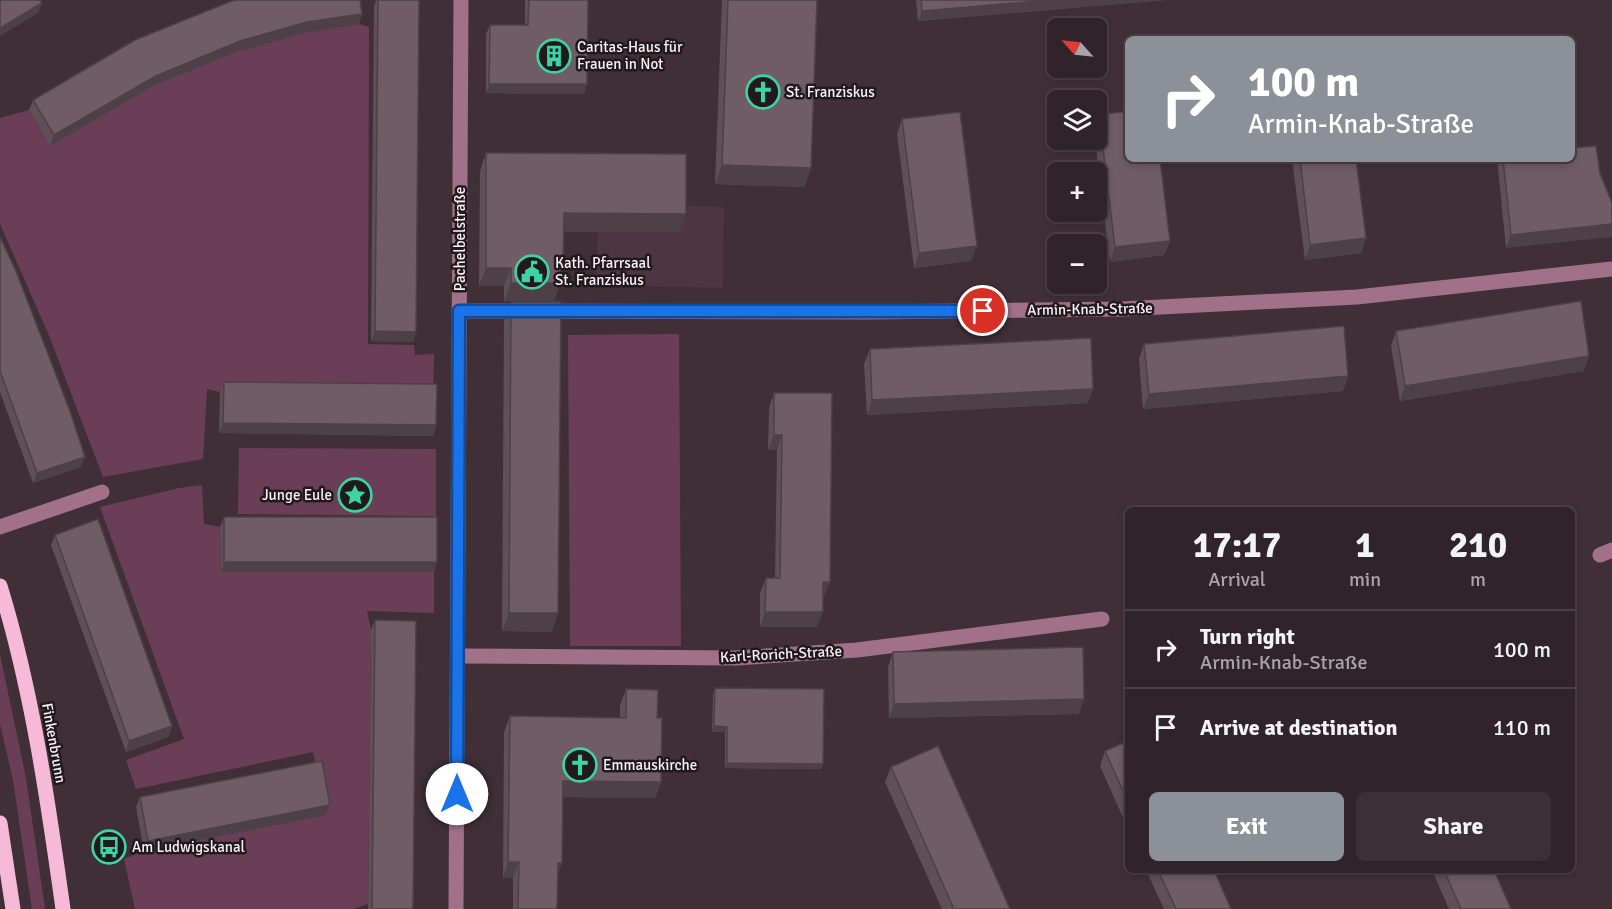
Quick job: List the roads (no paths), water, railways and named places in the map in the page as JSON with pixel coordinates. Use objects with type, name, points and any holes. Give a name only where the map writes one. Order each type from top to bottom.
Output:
[{"type":"main road","name":"Finkenbrunn","points":[[0,586],[19,656],[30,710],[63,909]]},
{"type":"main road","points":[[0,823],[14,909]]},
{"type":"street","name":"Pachelbelstraße","points":[[456,909],[461,0]]},
{"type":"street","name":"Armin-Knab-Straße","points":[[459,311],[860,312],[1122,309],[1357,297],[1612,269]]},
{"type":"street","points":[[0,527],[102,492]]},
{"type":"street","name":"Karl-Rorich-Straße","points":[[458,656],[736,658],[771,656],[857,650],[1102,619]]},
{"type":"place","name":"Caritas-Haus für Frauen in Not","points":[[554,56]]},
{"type":"place","name":"St. Franziskus","points":[[763,92]]},
{"type":"place","name":"Kath. Pfarrsaal St. Franziskus","points":[[532,272]]},
{"type":"place","name":"Junge Eule","points":[[355,495]]},
{"type":"place","name":"Emmauskirche","points":[[580,765]]},
{"type":"place","name":"Am Ludwigskanal","points":[[109,847]]}]
